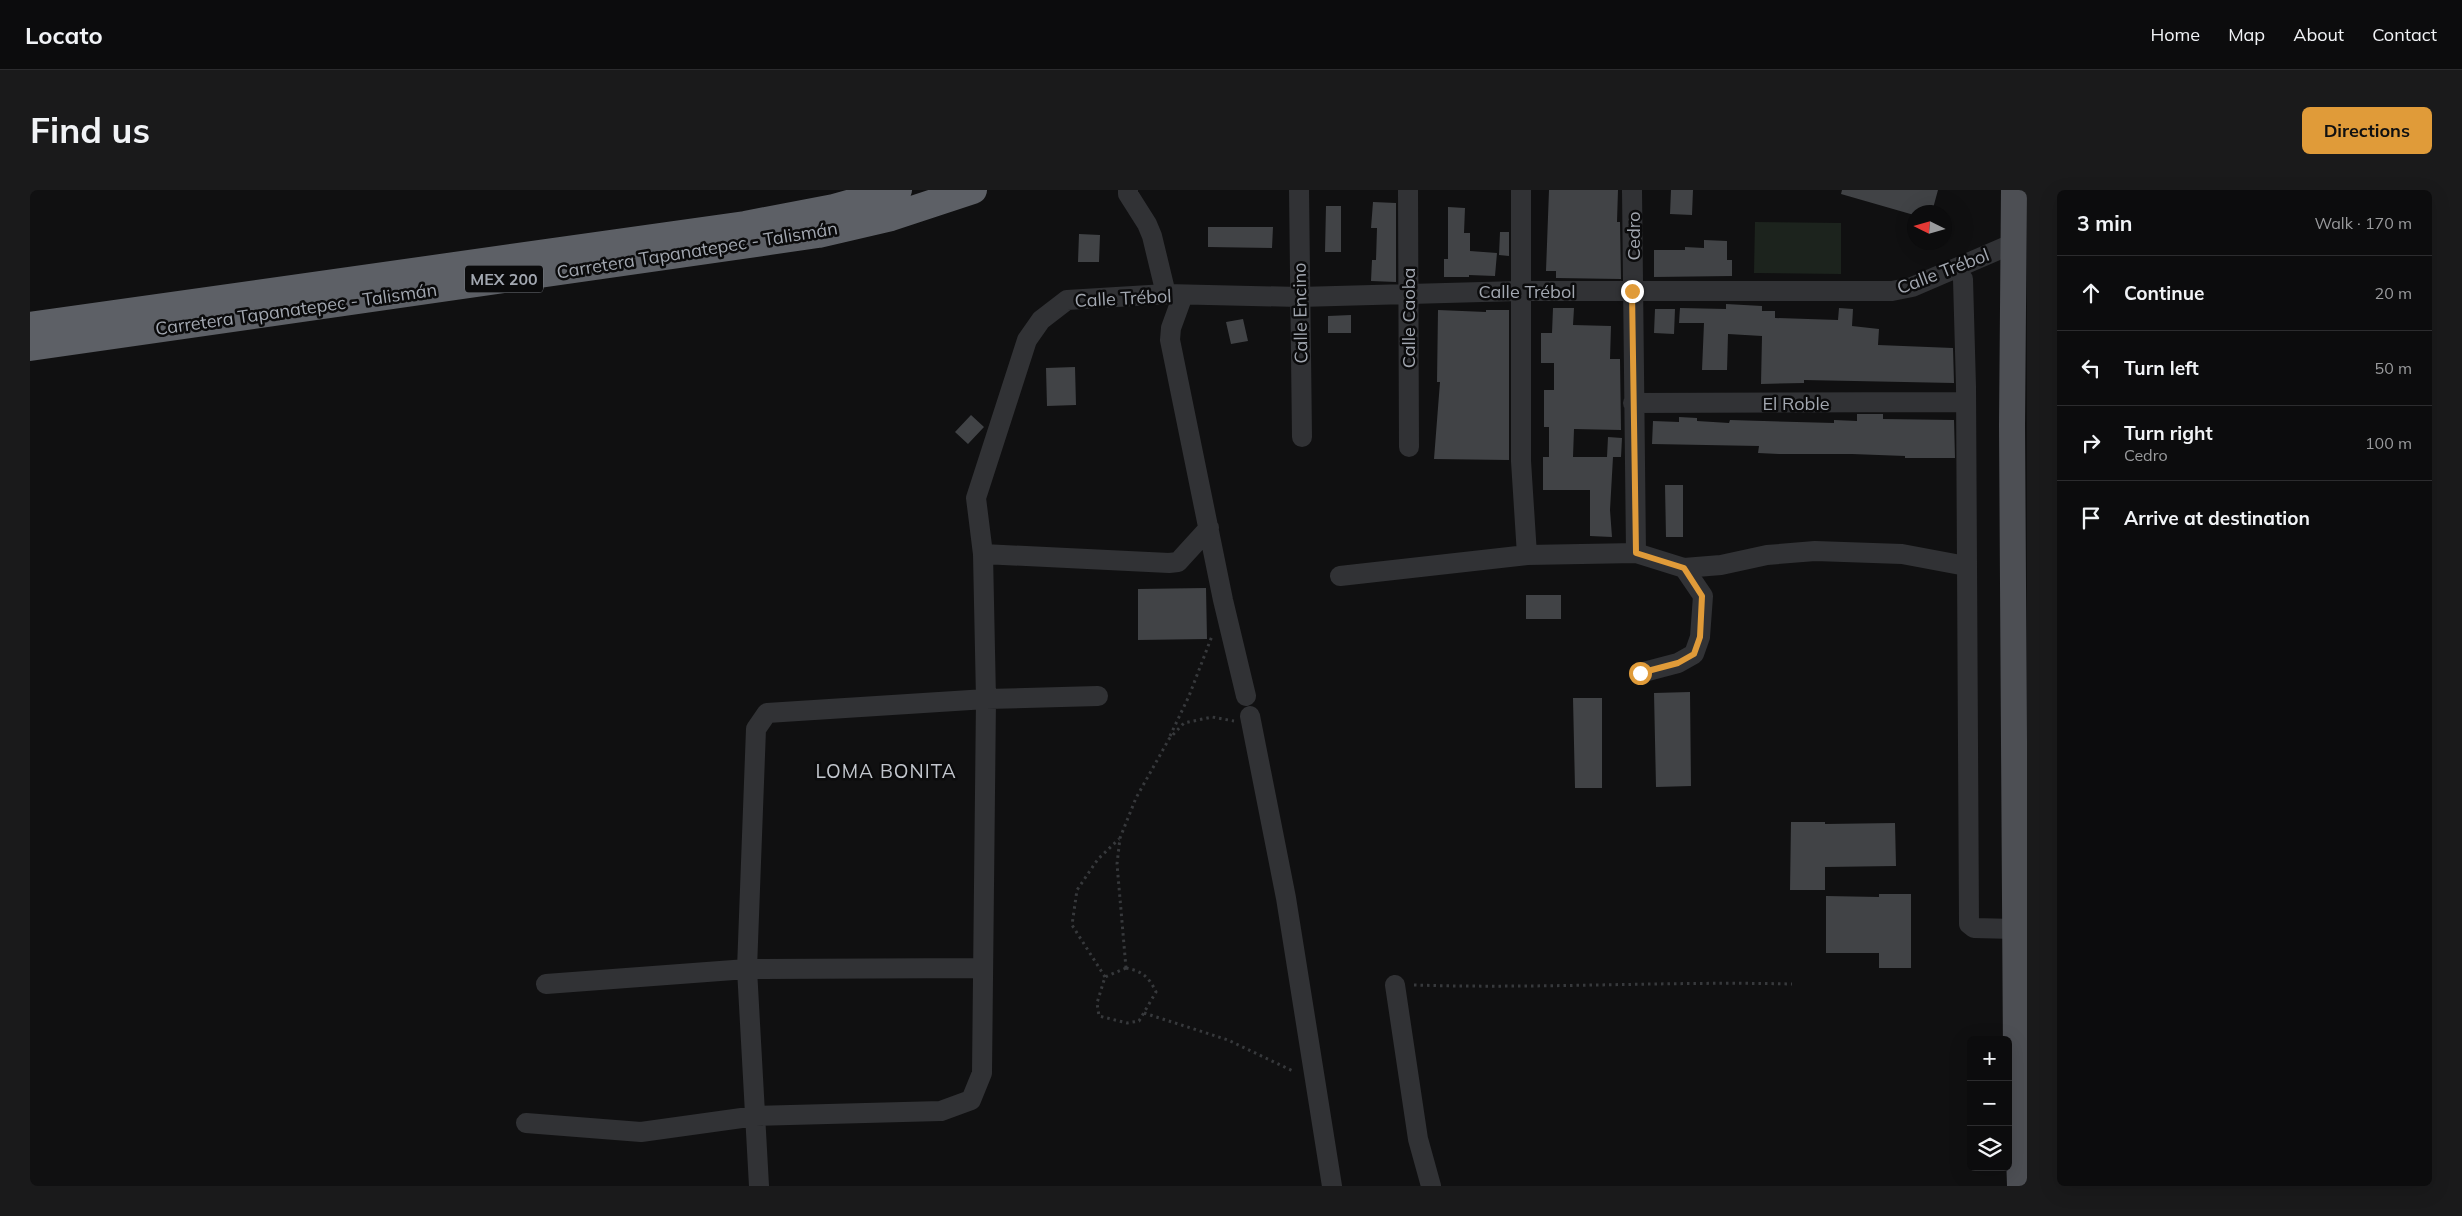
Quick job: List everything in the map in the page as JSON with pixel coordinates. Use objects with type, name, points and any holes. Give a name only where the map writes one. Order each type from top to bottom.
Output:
[{"type":"highway","name":"Carretera Tapanatepec - Talismán","points":[[30,326],[744,225],[834,208],[898,190]]},
{"type":"highway","name":"Carretera Tapanatepec - Talismán","points":[[30,347],[818,234],[891,217],[973,190]]},
{"type":"main road","points":[[2014,190],[2012,244],[2019,297],[2020,619],[2015,929],[2020,1186]]},
{"type":"street","points":[[1128,190],[1128,194],[1147,224],[1175,294],[1170,340],[1223,600],[1248,706],[1286,898],[1317,1082],[1332,1186]]},
{"type":"street","name":"Calle Encino","points":[[1299,190],[1302,437]]},
{"type":"street","name":"Calle Caoba","points":[[1408,190],[1409,447]]},
{"type":"street","points":[[1521,190],[1519,291],[1521,460],[1527,555]]},
{"type":"street","name":"Cedro","points":[[1632,190],[1636,553]]},
{"type":"street","name":"Calle Trébol","points":[[526,1123],[642,1132],[756,1116],[940,1111],[971,1100],[982,1073],[986,699],[983,554],[976,498],[1027,340],[1041,320],[1067,300],[1175,294],[1299,297],[1519,291],[1892,291],[1912,287],[2012,244]]},
{"type":"street","points":[[1963,279],[1966,387],[1969,924],[1974,928],[2015,929]]},
{"type":"street","name":"El Roble","points":[[1633,403],[1958,402]]},
{"type":"street","points":[[983,554],[1178,562],[1209,528]]},
{"type":"street","points":[[1340,576],[1527,555],[1636,553],[1684,568],[1721,565],[1766,555],[1815,551],[1902,554],[1966,566]]},
{"type":"street","points":[[1640,673],[1678,663],[1694,654],[1700,637],[1702,596],[1721,565]]},
{"type":"street","points":[[1684,568],[1702,596]]},
{"type":"street","points":[[759,1186],[747,969],[756,729],[767,713],[986,699],[1098,696]]},
{"type":"street","points":[[546,984],[747,969],[983,968]]},
{"type":"street","points":[[1396,984],[1418,1139],[1431,1186]]},
{"type":"path","points":[[1126,968],[1117,864],[1120,838],[1136,798],[1169,739],[1196,679],[1223,600]]},
{"type":"path","points":[[1169,739],[1184,723],[1212,717],[1235,721],[1248,706]]},
{"type":"path","points":[[1105,978],[1072,926],[1077,890],[1098,859],[1120,838]]},
{"type":"path","points":[[1126,968],[1141,971],[1150,981],[1156,992],[1139,1022],[1127,1023],[1099,1016],[1097,1003],[1105,978],[1126,968]]},
{"type":"path","points":[[1396,984],[1494,988],[1640,986],[1707,982],[1792,984]]},
{"type":"path","points":[[1144,1013],[1228,1040],[1317,1082]]},
{"type":"shaded area","points":[[1755,222],[1841,223],[1841,274],[1754,273]]},
{"type":"building","points":[[1549,190],[1618,190],[1617,222],[1620,222],[1621,279],[1556,278],[1556,271],[1546,271]]},
{"type":"building","points":[[1671,190],[1693,190],[1692,215],[1670,214]]},
{"type":"building","points":[[1842,190],[1938,190],[1934,205],[1907,205],[1907,213],[1841,194]]},
{"type":"building","points":[[1373,202],[1396,203],[1396,282],[1371,281],[1372,260],[1376,260],[1377,228],[1371,228]]},
{"type":"building","points":[[1326,206],[1341,206],[1341,252],[1325,252]]},
{"type":"building","points":[[1448,207],[1465,208],[1464,233],[1470,233],[1470,251],[1497,253],[1495,276],[1469,275],[1469,277],[1444,277],[1444,259],[1448,259]]},
{"type":"building","points":[[1208,227],[1273,227],[1272,248],[1208,247]]},
{"type":"building","points":[[1500,232],[1509,232],[1509,256],[1499,255]]},
{"type":"building","points":[[1079,234],[1100,235],[1099,262],[1078,262]]},
{"type":"building","points":[[1704,240],[1727,241],[1727,260],[1732,260],[1732,276],[1654,277],[1654,250],[1685,250],[1685,247],[1704,248]]},
{"type":"building","points":[[1726,304],[1762,306],[1762,311],[1775,311],[1775,318],[1838,320],[1839,308],[1853,309],[1852,326],[1879,329],[1878,345],[1953,348],[1954,383],[1804,380],[1804,383],[1761,384],[1762,336],[1728,334],[1727,370],[1702,370],[1704,323],[1679,323],[1680,308],[1726,309]]},
{"type":"building","points":[[1553,308],[1574,308],[1573,325],[1611,326],[1610,359],[1620,359],[1621,430],[1574,429],[1573,457],[1613,457],[1610,510],[1612,537],[1590,536],[1590,490],[1543,490],[1543,457],[1549,457],[1549,427],[1544,427],[1544,390],[1554,390],[1554,363],[1541,363],[1541,333],[1552,333]]},
{"type":"building","points":[[1655,309],[1675,309],[1674,334],[1654,333]]},
{"type":"building","points":[[1438,310],[1486,312],[1486,310],[1509,310],[1509,460],[1434,459],[1440,382],[1437,382]]},
{"type":"building","points":[[1351,315],[1351,333],[1328,333],[1328,316]]},
{"type":"building","points":[[1243,319],[1248,341],[1231,344],[1226,322]]},
{"type":"building","points":[[1075,367],[1076,405],[1047,406],[1046,368]]},
{"type":"building","points":[[1857,414],[1883,414],[1883,419],[1954,420],[1955,458],[1905,458],[1905,456],[1852,454],[1779,454],[1758,453],[1759,446],[1652,444],[1653,421],[1679,422],[1679,417],[1697,418],[1697,421],[1729,423],[1730,420],[1834,423],[1834,420],[1857,421]]},
{"type":"building","points":[[971,415],[984,427],[968,444],[955,432]]},
{"type":"building","points":[[1608,437],[1622,438],[1621,457],[1607,457]]},
{"type":"building","points":[[1665,485],[1683,485],[1683,537],[1666,537]]},
{"type":"building","points":[[1206,588],[1207,639],[1138,640],[1138,589]]},
{"type":"building","points":[[1526,595],[1561,595],[1561,619],[1526,619]]},
{"type":"building","points":[[1690,692],[1691,786],[1656,787],[1654,693]]},
{"type":"building","points":[[1573,698],[1602,698],[1602,788],[1575,788]]},
{"type":"building","points":[[1791,822],[1825,822],[1825,824],[1895,823],[1896,866],[1825,867],[1825,890],[1790,890]]},
{"type":"building","points":[[1879,894],[1911,894],[1911,968],[1879,968],[1879,953],[1826,953],[1826,896],[1879,897]]},
{"type":"district","name":"LOMA BONITA","points":[[886,771]]},
{"type":"route","points":[[1632,291],[1636,553],[1670,562],[1684,568],[1702,596],[1700,637],[1694,654],[1678,663],[1640,673]]}]
